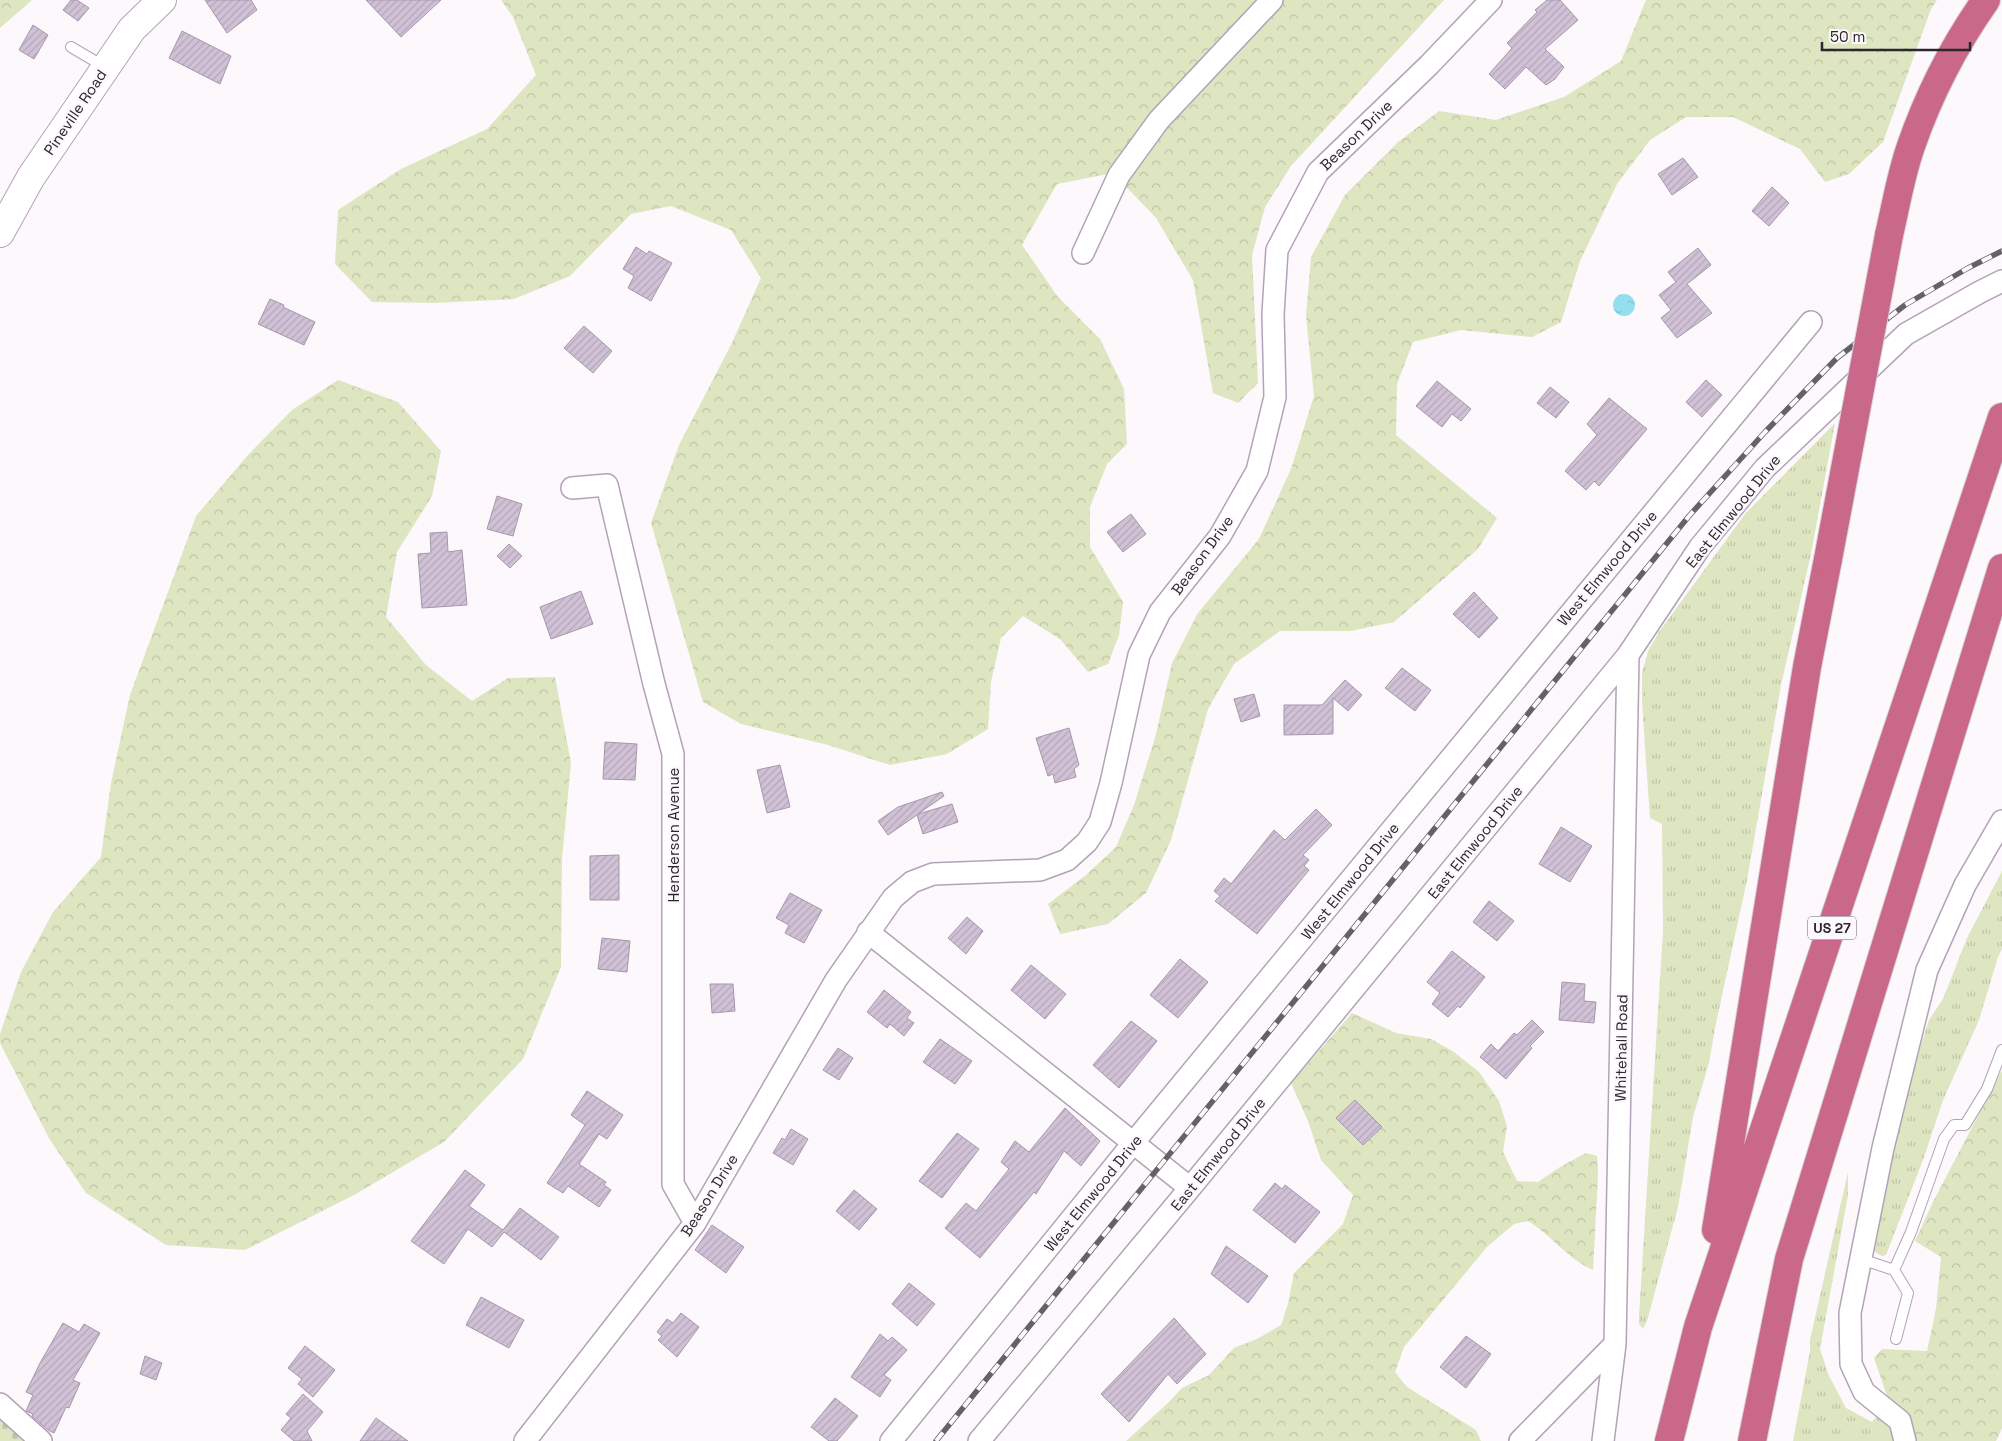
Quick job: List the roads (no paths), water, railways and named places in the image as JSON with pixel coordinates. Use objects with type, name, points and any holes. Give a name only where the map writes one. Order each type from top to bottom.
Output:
[{"type":"highway","points":[[1698,1327],[1727,1170],[1807,667],[1889,235],[1914,137],[1940,76],[1967,27],[1986,0]]},
{"type":"highway","name":"US 27","points":[[1669,1441],[1698,1327],[2002,417]]},
{"type":"highway","points":[[1752,1441],[1789,1258],[2002,568]]},
{"type":"main road","name":"Pineville Road","points":[[0,233],[31,177],[132,29],[162,0]]},
{"type":"street","points":[[1084,253],[1119,175],[1159,120],[1272,0]]},
{"type":"street","name":"Beason Drive","points":[[525,1441],[695,1223],[836,980],[893,898],[912,882],[933,874],[1040,870],[1067,860],[1087,842],[1100,822],[1111,783],[1139,655],[1160,612],[1220,536],[1257,471],[1275,397],[1273,314],[1277,250],[1318,172],[1429,65],[1491,0]]},
{"type":"street","name":"East Elmwood Drive","points":[[980,1441],[1628,655],[1700,547],[1765,468],[1906,334],[2002,281]]},
{"type":"street","name":"West Elmwood Drive","points":[[891,1441],[1134,1142],[1810,322]]},
{"type":"street","name":"Henderson Avenue","points":[[572,488],[607,485],[654,684],[673,754],[673,1184],[695,1223]]},
{"type":"street","name":"Whitehall Road","points":[[1602,1441],[1615,1344],[1628,655]]},
{"type":"street","points":[[1905,1441],[1900,1421],[1864,1392],[1851,1364],[1850,1313],[1883,1148],[1927,970],[1966,885],[2002,821]]},
{"type":"street","points":[[868,932],[1190,1188]]},
{"type":"street","points":[[1520,1441],[1615,1344]]},
{"type":"street","points":[[0,1404],[41,1441]]},
{"type":"lane","points":[[71,48],[106,68]]},
{"type":"lane","points":[[1894,1270],[1911,1232],[1944,1139],[1954,1125],[1966,1125],[1987,1089],[2002,1050]]},
{"type":"lane","points":[[1861,1259],[1894,1270],[1908,1293],[1896,1339]]},
{"type":"water","points":[[1624,294],[1632,297],[1635,305],[1632,313],[1624,316],[1616,313],[1613,305],[1616,297]]},
{"type":"railway","points":[[936,1441],[1689,516],[1765,432],[1837,358],[1905,305],[1968,268],[2002,251]]}]
